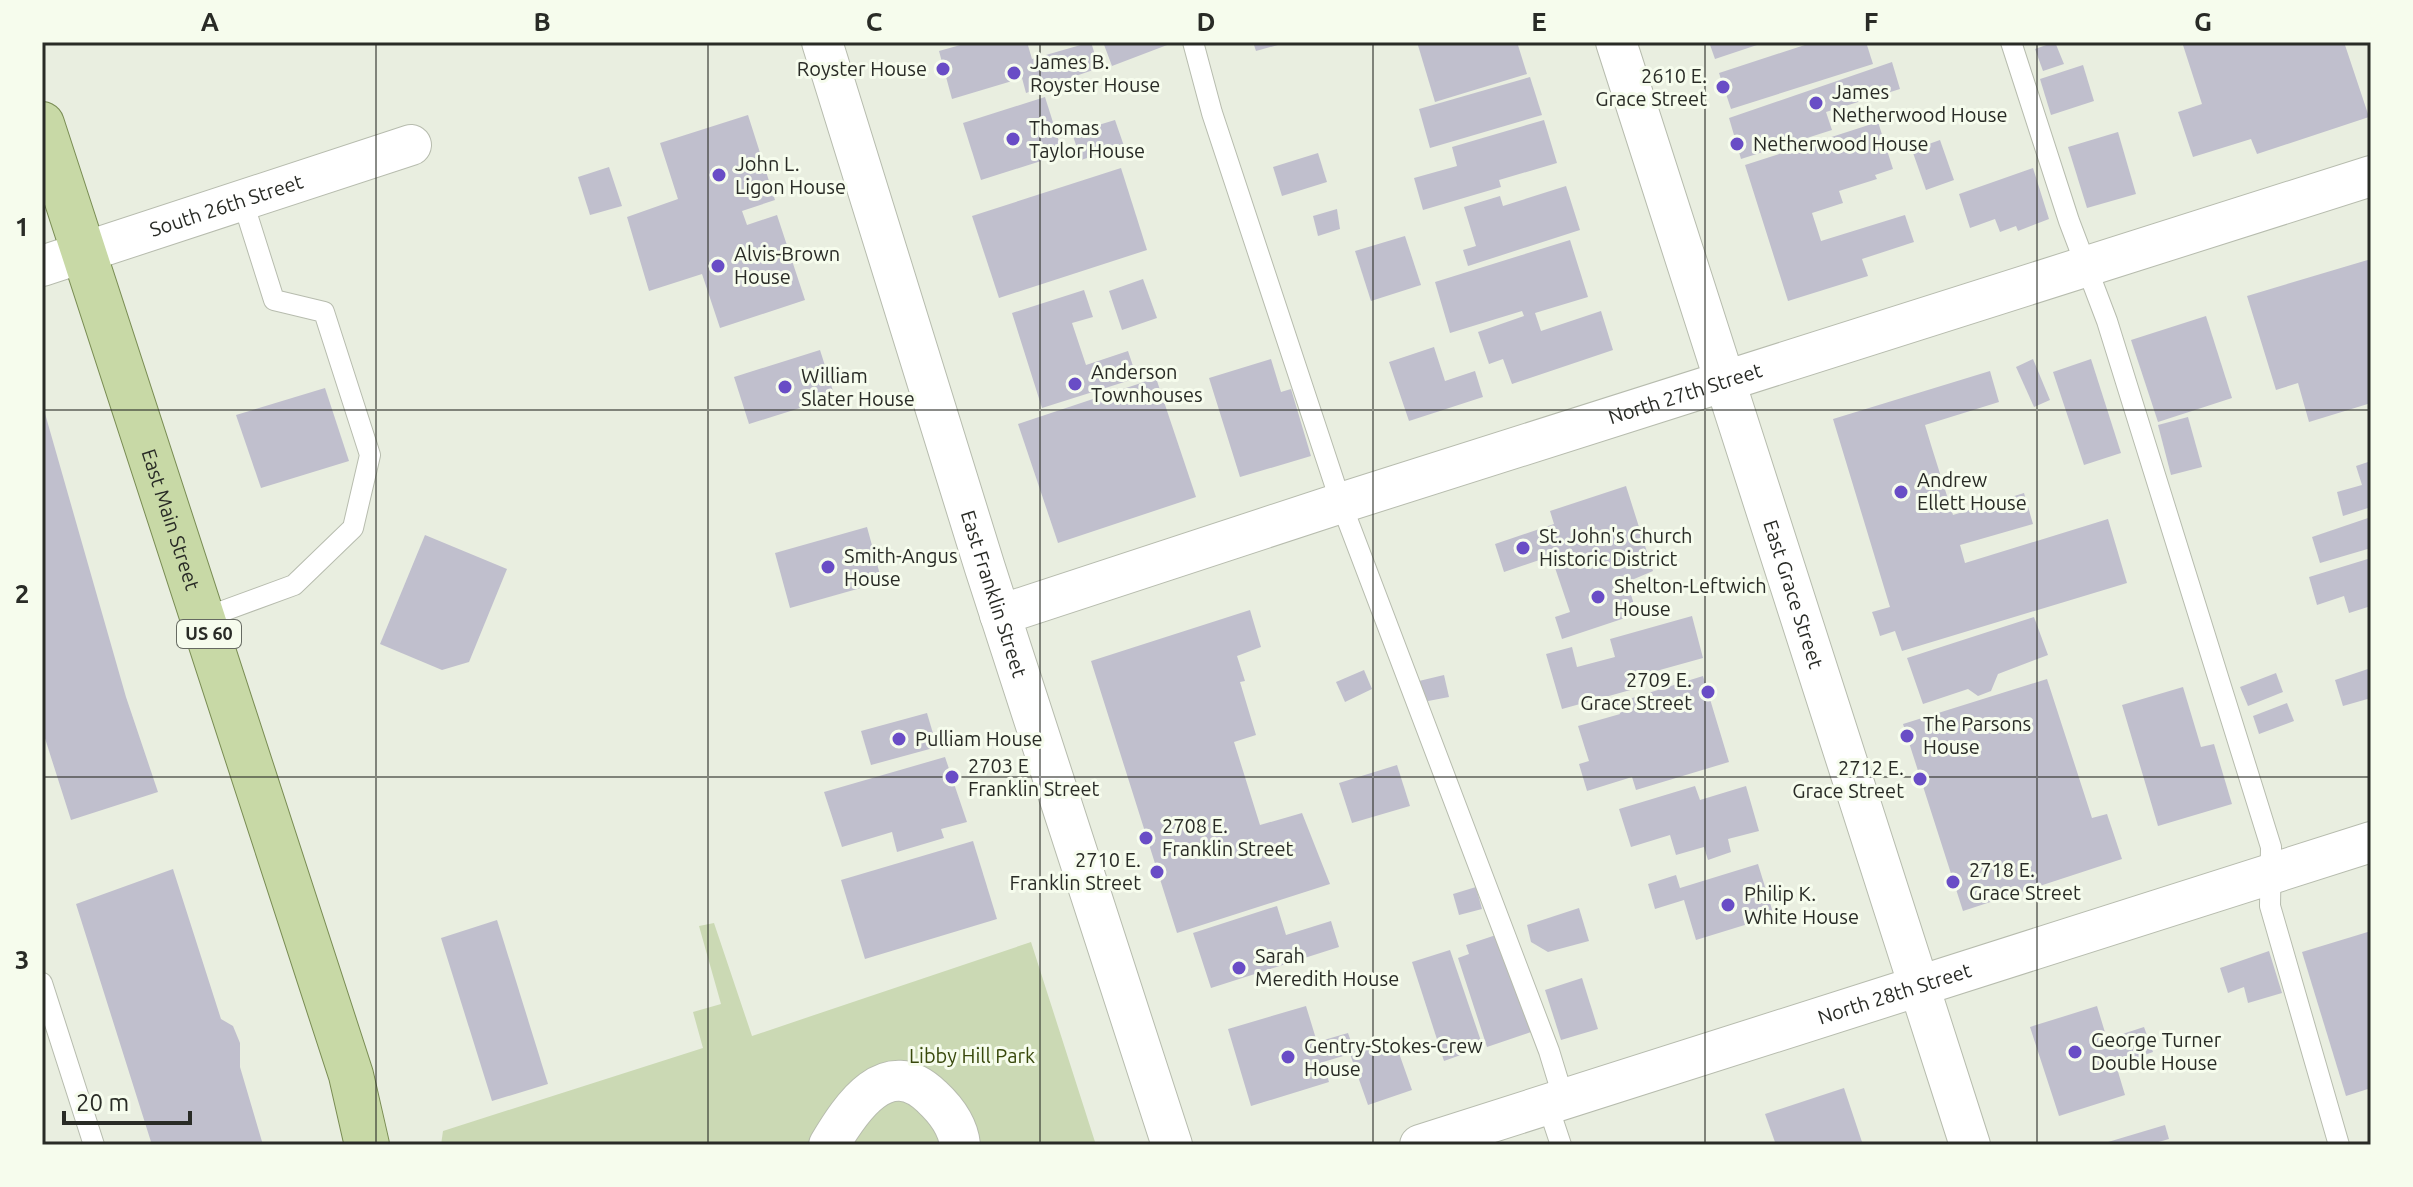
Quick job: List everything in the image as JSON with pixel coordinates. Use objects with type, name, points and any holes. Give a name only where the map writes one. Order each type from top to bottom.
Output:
[{"type":"main road","name":"East Main Street","points":[[42,124],[62,259],[204,618],[351,1075],[367,1145]]},
{"type":"street","name":"East Franklin Street","points":[[822,42],[1000,615],[1172,1145]]},
{"type":"street","name":"East Grace Street","points":[[1616,42],[1722,381],[1970,1145]]},
{"type":"street","name":"South 26th Street","points":[[62,259],[411,145]]},
{"type":"street","name":"North 27th Street","points":[[1000,615],[1722,381],[2371,176]]},
{"type":"street","name":"North 28th Street","points":[[1420,1145],[2371,842]]},
{"type":"street","points":[[829,1145],[849,1111],[870,1090],[896,1080],[923,1089],[948,1113],[960,1145]]},
{"type":"lane","points":[[1193,42],[1217,129],[1341,503],[1549,1051],[1561,1145]]},
{"type":"lane","points":[[2011,42],[2107,321],[2271,847],[2270,906],[2339,1145]]},
{"type":"lane","points":[[204,618],[294,585],[344,537],[353,528],[370,455],[324,312],[274,300],[243,202]]},
{"type":"lane","points":[[42,983],[94,1145]]},
{"type":"green space","name":"Libby Hill Park","points":[[714,923],[752,1036],[1031,942],[1096,1145],[441,1145],[443,1131],[703,1048],[693,1012],[721,1004],[699,926]]},
{"type":"building","name":"James B. Royster House","points":[[971,42],[1027,42],[1032,59],[1091,42],[1099,68],[1026,93],[1022,78],[952,99],[939,51]]},
{"type":"building","points":[[1103,42],[1175,42],[1112,66]]},
{"type":"building","points":[[1253,42],[1285,42],[1285,43],[1256,51]]},
{"type":"building","points":[[1417,42],[1517,42],[1527,74],[1435,102]]},
{"type":"building","points":[[1709,42],[1763,42],[1763,43],[1715,59]]},
{"type":"building","points":[[1814,42],[1866,42],[1873,64],[1731,109],[1719,73]]},
{"type":"building","points":[[2055,42],[2064,64],[2043,71],[2035,49]]},
{"type":"building","points":[[2182,42],[2344,42],[2369,117],[2257,154],[2251,139],[2193,157],[2178,112],[2202,104]]},
{"type":"building","name":"James Netherwood House","points":[[1892,62],[1900,89],[1826,112],[1832,130],[1741,159],[1729,118]]},
{"type":"building","points":[[2083,65],[2094,101],[2051,115],[2040,79]]},
{"type":"building","points":[[1530,77],[1542,115],[1430,148],[1419,109]]},
{"type":"building","name":"Thomas Taylor House","points":[[1045,97],[1063,154],[981,180],[963,123]]},
{"type":"building","points":[[748,115],[775,200],[742,211],[747,225],[777,215],[805,300],[720,328],[702,274],[649,291],[627,217],[678,199],[660,143]]},
{"type":"building","points":[[1115,120],[1124,146],[1081,160],[1072,133]]},
{"type":"building","points":[[1544,120],[1557,163],[1499,180],[1501,187],[1423,210],[1414,178],[1457,166],[1452,147]]},
{"type":"building","points":[[1878,122],[1893,169],[1875,175],[1877,179],[1839,191],[1843,203],[1812,213],[1821,241],[1905,215],[1914,242],[1862,259],[1868,276],[1788,301],[1745,165]]},
{"type":"building","points":[[2118,132],[2136,194],[2087,208],[2068,147]]},
{"type":"building","points":[[1940,140],[1954,180],[1926,190],[1912,150]]},
{"type":"building","points":[[1318,153],[1327,182],[1282,196],[1273,167]]},
{"type":"building","points":[[609,167],[622,206],[590,215],[578,177]]},
{"type":"building","points":[[1121,168],[1147,250],[999,298],[972,216]]},
{"type":"building","points":[[2033,168],[2049,219],[2018,231],[2016,226],[2000,232],[1995,219],[1970,228],[1959,194]]},
{"type":"building","points":[[1566,186],[1580,230],[1468,266],[1463,250],[1476,246],[1464,207],[1500,196],[1503,206]]},
{"type":"building","points":[[1337,209],[1340,229],[1318,236],[1313,216]]},
{"type":"building","points":[[1405,236],[1421,285],[1371,301],[1355,251]]},
{"type":"building","points":[[1570,240],[1588,297],[1535,313],[1541,331],[1601,311],[1613,350],[1512,384],[1503,359],[1489,364],[1478,332],[1524,316],[1522,311],[1450,333],[1435,282]]},
{"type":"building","points":[[2371,259],[2371,403],[2309,422],[2298,383],[2276,390],[2247,296]]},
{"type":"building","points":[[1143,279],[1157,318],[1122,330],[1109,291]]},
{"type":"building","points":[[1084,290],[1093,317],[1072,323],[1086,365],[1128,351],[1137,378],[1042,408],[1012,313]]},
{"type":"building","points":[[2206,316],[2232,398],[2158,422],[2131,340]]},
{"type":"building","points":[[1434,347],[1445,381],[1475,371],[1483,397],[1409,421],[1389,362]]},
{"type":"building","name":"William Slater House","points":[[820,350],[835,397],[749,424],[734,377]]},
{"type":"building","points":[[1271,359],[1281,392],[1291,389],[1311,456],[1240,477],[1209,378]]},
{"type":"building","points":[[2033,359],[2050,400],[2034,407],[2016,367]]},
{"type":"building","points":[[2091,359],[2121,453],[2084,465],[2053,372]]},
{"type":"building","points":[[1990,371],[1999,402],[1925,425],[1953,515],[2024,493],[2033,524],[1960,545],[1965,563],[2108,519],[2127,583],[1902,651],[1895,631],[1880,636],[1872,612],[1890,607],[1833,419]]},
{"type":"building","points":[[1156,378],[1196,497],[1058,543],[1018,424]]},
{"type":"building","points":[[325,388],[349,461],[261,488],[236,415]]},
{"type":"building","points":[[42,403],[126,697],[158,792],[71,820],[42,729]]},
{"type":"building","points":[[2188,417],[2202,467],[2171,475],[2158,425]]},
{"type":"building","points":[[2371,461],[2371,515],[2368,508],[2343,516],[2337,492],[2362,485],[2356,466]]},
{"type":"building","points":[[1626,486],[1653,571],[1627,582],[1637,614],[1562,639],[1555,617],[1570,612],[1551,556],[1504,572],[1495,544],[1554,524],[1550,511]]},
{"type":"building","points":[[2371,517],[2371,548],[2320,563],[2312,537]]},
{"type":"building","name":"Smith-Angus House","points":[[867,527],[882,582],[790,608],[775,553]]},
{"type":"building","points":[[425,535],[507,569],[469,662],[442,670],[380,644]]},
{"type":"building","points":[[2371,558],[2371,606],[2349,613],[2344,596],[2317,605],[2309,577]]},
{"type":"building","points":[[1250,610],[1261,647],[1237,656],[1245,681],[1240,682],[1256,735],[1234,742],[1260,825],[1302,813],[1330,884],[1177,933],[1091,661]]},
{"type":"building","points":[[1692,616],[1703,658],[1631,678],[1634,689],[1562,709],[1546,654],[1572,647],[1577,667],[1615,657],[1610,639]]},
{"type":"building","points":[[2034,617],[2048,655],[1998,674],[1991,691],[1978,696],[1968,689],[1923,704],[1907,658]]},
{"type":"building","points":[[2371,668],[2371,698],[2343,706],[2335,680]]},
{"type":"building","points":[[1364,670],[1372,689],[1345,702],[1336,682]]},
{"type":"building","points":[[2276,673],[2283,692],[2248,706],[2240,687]]},
{"type":"building","points":[[1444,675],[1449,697],[1423,702],[1419,681]]},
{"type":"building","points":[[1703,676],[1729,762],[1636,790],[1632,777],[1587,791],[1579,764],[1589,761],[1578,726],[1620,714],[1616,703]]},
{"type":"building","points":[[2047,679],[2092,818],[2107,814],[2122,859],[1963,911],[1903,724]]},
{"type":"building","points":[[2183,687],[2201,747],[2214,744],[2232,804],[2158,826],[2122,705]]},
{"type":"building","points":[[2287,703],[2294,721],[2259,734],[2253,716]]},
{"type":"building","name":"Pulliam House","points":[[927,713],[937,747],[871,765],[861,731]]},
{"type":"building","points":[[945,757],[967,822],[941,829],[944,838],[897,852],[892,832],[842,847],[824,792]]},
{"type":"building","points":[[1397,765],[1410,806],[1352,823],[1339,783]]},
{"type":"building","points":[[1695,786],[1700,800],[1746,786],[1759,831],[1728,839],[1731,852],[1708,860],[1704,847],[1676,855],[1670,835],[1631,847],[1619,809]]},
{"type":"building","points":[[973,841],[997,919],[865,959],[841,880]]},
{"type":"building","name":"Philip K. White House","points":[[1758,864],[1774,916],[1696,940],[1684,900],[1655,909],[1648,884],[1676,875],[1680,888]]},
{"type":"building","points":[[173,869],[221,1019],[233,1026],[240,1043],[240,1067],[263,1145],[152,1145],[76,904]]},
{"type":"building","points":[[1476,887],[1482,909],[1459,915],[1453,894]]},
{"type":"building","name":"Sarah Meredith House","points":[[1277,906],[1286,935],[1331,921],[1339,947],[1211,988],[1193,933]]},
{"type":"building","points":[[1579,908],[1589,941],[1548,952],[1531,942],[1527,925]]},
{"type":"building","points":[[497,920],[548,1084],[492,1101],[441,938]]},
{"type":"building","points":[[2371,931],[2371,1088],[2346,1096],[2302,952]]},
{"type":"building","points":[[1499,934],[1531,1032],[1487,1047],[1458,958],[1469,954],[1466,945]]},
{"type":"building","points":[[1450,950],[1483,1047],[1444,1061],[1412,962]]},
{"type":"building","points":[[2269,951],[2282,993],[2248,1003],[2244,987],[2228,993],[2220,968]]},
{"type":"building","points":[[1582,978],[1598,1029],[1561,1040],[1545,990]]},
{"type":"building","name":"Gentry-Stokes-Crew House","points":[[1306,1006],[1317,1042],[1348,1033],[1355,1053],[1394,1039],[1412,1090],[1368,1105],[1350,1054],[1323,1062],[1329,1082],[1251,1106],[1228,1029]]},
{"type":"building","name":"George Turner Double House","points":[[2097,1006],[2107,1039],[2144,1027],[2153,1052],[2116,1065],[2125,1095],[2059,1116],[2030,1027]]},
{"type":"building","points":[[1844,1088],[1863,1145],[1776,1145],[1765,1114]]},
{"type":"building","points":[[2165,1125],[2169,1139],[2148,1145],[2098,1145]]},
{"type":"place","name":"Royster House","points":[[943,69]]},
{"type":"place","name":"James B. Royster House","points":[[1014,73]]},
{"type":"place","name":"2610 E. Grace Street","points":[[1723,87]]},
{"type":"place","name":"James Netherwood House","points":[[1816,103]]},
{"type":"place","name":"Thomas Taylor House","points":[[1013,139]]},
{"type":"place","name":"Netherwood House","points":[[1737,144]]},
{"type":"place","name":"John L. Ligon House","points":[[719,175]]},
{"type":"place","name":"Alvis-Brown House","points":[[718,266]]},
{"type":"place","name":"Anderson Townhouses","points":[[1075,384]]},
{"type":"place","name":"William Slater House","points":[[785,387]]},
{"type":"place","name":"Andrew Ellett House","points":[[1901,492]]},
{"type":"place","name":"St. John's Church Historic District","points":[[1523,548]]},
{"type":"place","name":"Smith-Angus House","points":[[828,567]]},
{"type":"place","name":"Shelton-Leftwich House","points":[[1598,597]]},
{"type":"place","name":"2709 E. Grace Street","points":[[1708,692]]},
{"type":"place","name":"The Parsons House","points":[[1907,736]]},
{"type":"place","name":"Pulliam House","points":[[899,739]]},
{"type":"place","name":"2703 E Franklin Street","points":[[952,777]]},
{"type":"place","name":"2712 E. Grace Street","points":[[1920,779]]},
{"type":"place","name":"2708 E. Franklin Street","points":[[1146,838]]},
{"type":"place","name":"2710 E. Franklin Street","points":[[1157,872]]},
{"type":"place","name":"2718 E. Grace Street","points":[[1953,882]]},
{"type":"place","name":"Philip K. White House","points":[[1728,905]]},
{"type":"place","name":"Sarah Meredith House","points":[[1239,968]]},
{"type":"place","name":"George Turner Double House","points":[[2075,1052]]},
{"type":"place","name":"Gentry-Stokes-Crew House","points":[[1288,1057]]}]
